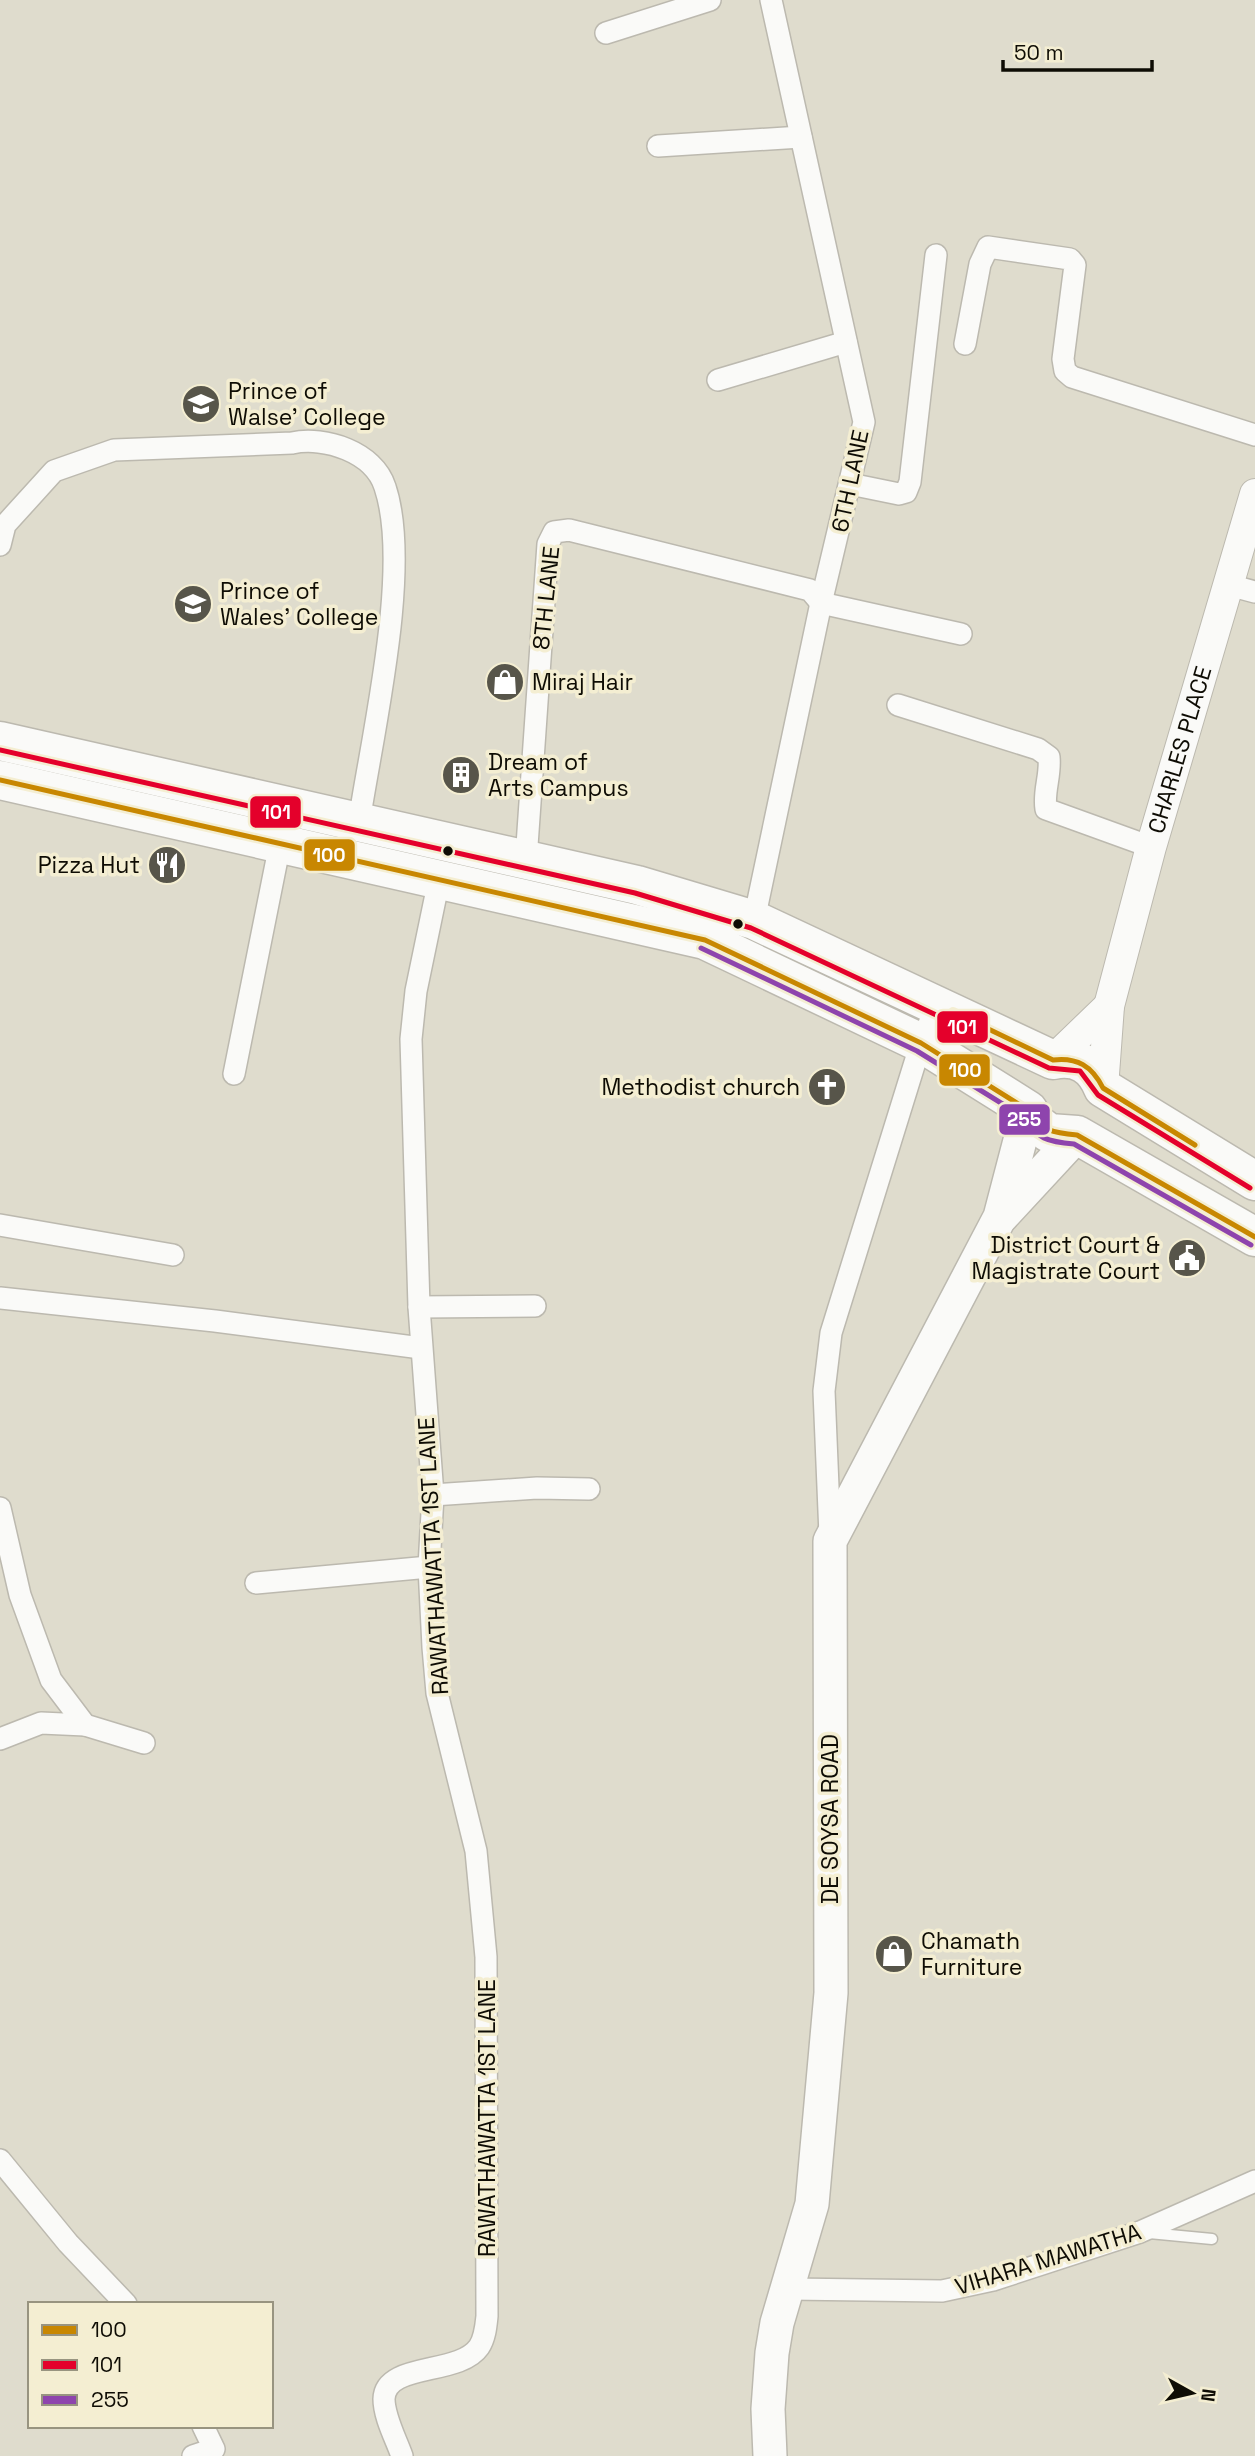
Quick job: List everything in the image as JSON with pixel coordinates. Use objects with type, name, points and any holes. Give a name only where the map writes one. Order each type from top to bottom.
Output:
[{"type":"highway","points":[[0,741],[637,885],[754,920],[1053,1060]]},
{"type":"highway","points":[[0,780],[705,940],[921,1043],[1028,1110],[1037,1124],[1049,1133],[1077,1135],[1255,1237]]},
{"type":"highway","points":[[1028,1110],[1026,1093],[1030,1079],[1040,1068],[1053,1060],[1070,1058],[1081,1061],[1098,1077],[1103,1088],[1255,1181]]},
{"type":"highway","name":"DE SOYSA ROAD","points":[[1077,1135],[1088,1129],[1101,1114],[1103,1088]]},
{"type":"main road","name":"DE SOYSA ROAD","points":[[770,2456],[768,2410],[772,2353],[777,2323],[812,2204],[831,1993],[830,1541],[1000,1217],[1028,1110]]},
{"type":"main road","name":"DE SOYSA ROAD","points":[[1000,1217],[1077,1135]]},
{"type":"street","points":[[606,33],[710,0]]},
{"type":"street","name":"6TH LANE","points":[[754,920],[821,603],[864,422],[771,0]]},
{"type":"street","points":[[658,146],[801,137]]},
{"type":"street","points":[[965,344],[980,264],[988,247],[1070,259],[1075,265],[1063,359],[1065,371],[1072,377],[1255,435]]},
{"type":"street","points":[[850,484],[899,494],[906,492],[910,482],[936,255]]},
{"type":"street","points":[[718,380],[846,342]]},
{"type":"street","points":[[0,545],[5,525],[54,471],[114,450],[292,443],[310,439],[334,444],[373,465],[385,487],[392,532],[393,585],[359,822]]},
{"type":"street","name":"CHARLES PLACE","points":[[1103,1088],[1109,1006],[1151,847],[1242,589],[1255,494]]},
{"type":"street","name":"8TH LANE","points":[[526,860],[548,544],[554,532],[569,530],[810,590],[821,603]]},
{"type":"street","points":[[821,603],[961,634]]},
{"type":"street","points":[[898,705],[1038,749],[1049,757],[1044,798],[1046,809],[1151,847]]},
{"type":"street","points":[[234,1074],[280,844]]},
{"type":"street","name":"RAWATHAWATTA 1ST LANE","points":[[402,2456],[385,2406],[384,2395],[389,2384],[400,2376],[460,2362],[469,2357],[479,2347],[487,2316],[486,1957],[483,1904],[471,1830],[437,1693],[429,1567],[433,1495],[419,1307],[411,1039],[416,991],[439,880]]},
{"type":"street","points":[[830,1541],[824,1391],[831,1332],[861,1244],[921,1043],[937,1005]]},
{"type":"street","points":[[1053,1060],[1109,1006]]},
{"type":"street","points":[[0,1225],[173,1255]]},
{"type":"street","points":[[0,1298],[215,1321],[421,1348]]},
{"type":"street","points":[[419,1307],[535,1306]]},
{"type":"street","points":[[433,1495],[537,1488],[589,1489]]},
{"type":"street","points":[[0,1508],[20,1595],[51,1680],[85,1725]]},
{"type":"street","points":[[256,1583],[429,1567]]},
{"type":"street","points":[[0,1739],[41,1723],[85,1725],[144,1743]]},
{"type":"street","points":[[0,2160],[68,2243],[124,2302]]},
{"type":"street","name":"VIHARA MAWATHA","points":[[789,2289],[942,2291],[993,2280],[1140,2232],[1255,2181]]},
{"type":"street","points":[[193,2456],[215,2453],[204,2428]]},
{"type":"lane","points":[[1140,2232],[1212,2239]]},
{"type":"transit line","name":"101","points":[[0,750],[635,893],[751,928],[1049,1068],[1080,1071],[1098,1095],[1250,1188]]},
{"type":"transit line","name":"100","points":[[0,780],[705,940],[921,1043],[1028,1110],[1043,1127],[1055,1132],[1077,1135],[1255,1237]]},
{"type":"transit line","name":"255","points":[[701,948],[917,1051],[1022,1116],[1033,1130],[1044,1138],[1074,1144],[1251,1245]]},
{"type":"transit line","name":"100","points":[[953,1012],[1053,1060],[1069,1060],[1083,1065],[1094,1074],[1103,1088],[1195,1145]]},
{"type":"place","name":"Prince of Walse' College","points":[[201,404]]},
{"type":"place","name":"Prince of Wales' College","points":[[193,604]]},
{"type":"place","name":"Miraj Hair","points":[[505,682]]},
{"type":"place","name":"Dream of Arts Campus","points":[[461,775]]},
{"type":"place","name":"Pizza Hut","points":[[167,865]]},
{"type":"place","name":"Methodist church","points":[[827,1087]]},
{"type":"place","name":"District Court & Magistrate Court","points":[[1187,1258]]},
{"type":"place","name":"Chamath Furniture","points":[[894,1954]]}]
